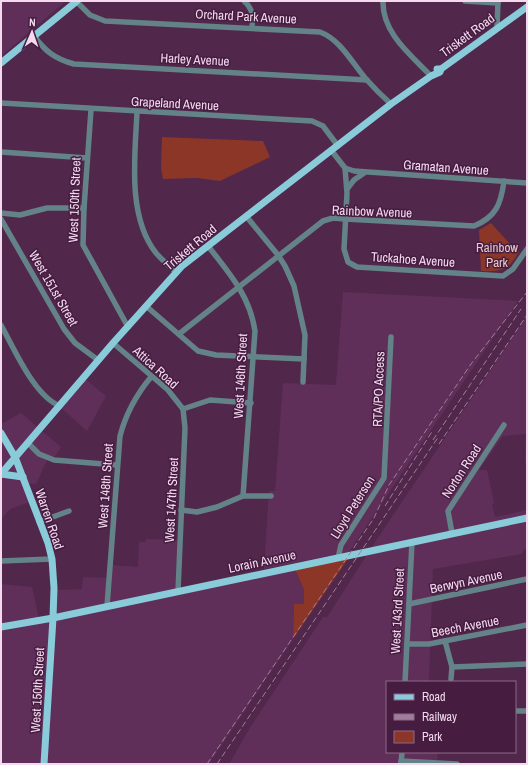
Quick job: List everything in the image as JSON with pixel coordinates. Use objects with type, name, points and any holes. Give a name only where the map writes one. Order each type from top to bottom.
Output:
[{"type":"main road","points":[[1,63],[77,1]]},
{"type":"main road","name":"Triskett Road","points":[[1,474],[98,360],[176,272],[390,104],[431,76],[433,72],[441,69],[527,7]]},
{"type":"main road","name":"Warren Road","points":[[1,433],[15,457],[52,558],[54,588],[53,618]]},
{"type":"main road","points":[[1,474],[23,477]]},
{"type":"main road","name":"Lorain Avenue","points":[[1,627],[53,618],[527,518]]},
{"type":"main road","name":"West 150th Street","points":[[44,764],[53,618]]},
{"type":"street","name":"Orchard Park Avenue","points":[[77,1],[90,15],[105,21],[311,30],[327,35],[339,44],[367,80],[390,104]]},
{"type":"street","points":[[244,1],[250,6],[253,16],[252,27]]},
{"type":"street","points":[[383,1],[384,16],[388,27],[431,76]]},
{"type":"street","points":[[465,1],[498,2],[497,28]]},
{"type":"street","name":"Harley Avenue","points":[[34,36],[43,48],[51,55],[59,60],[74,64],[367,80]]},
{"type":"street","name":"Grapeland Avenue","points":[[1,104],[312,121],[323,126],[338,146]]},
{"type":"street","name":"West 150th Street","points":[[91,110],[83,245],[128,327]]},
{"type":"street","points":[[137,112],[134,182],[137,206],[145,233],[156,252],[176,272]]},
{"type":"street","points":[[331,150],[345,168],[347,189],[346,219]]},
{"type":"street","points":[[1,152],[87,158]]},
{"type":"street","name":"Gramatan Avenue","points":[[345,168],[364,173],[527,183]]},
{"type":"street","points":[[347,189],[354,180],[364,173]]},
{"type":"street","name":"Rainbow Avenue","points":[[178,334],[323,221],[333,218],[474,226],[491,218],[499,204],[504,181]]},
{"type":"street","points":[[1,213],[20,215],[47,208],[84,208]]},
{"type":"street","points":[[246,216],[278,255],[294,286],[305,335],[303,382]]},
{"type":"street","name":"West 151st Street","points":[[1,218],[64,329],[75,343],[98,360]]},
{"type":"street","name":"Tuckahoe Avenue","points":[[346,219],[344,249],[348,262],[357,267],[497,276],[505,274],[513,269],[527,249]]},
{"type":"street","name":"West 146th Street","points":[[208,246],[239,286],[253,321],[255,331],[243,496]]},
{"type":"street","points":[[146,306],[198,352],[216,355],[304,359]]},
{"type":"street","points":[[1,325],[32,379],[42,393],[55,404],[60,406]]},
{"type":"street","name":"RTA/PO Access","points":[[387,443],[392,337]]},
{"type":"street","name":"Attica Road","points":[[113,343],[168,390],[183,409]]},
{"type":"street","name":"West 148th Street","points":[[108,606],[116,465],[124,421],[139,391],[151,377]]},
{"type":"street","points":[[183,409],[210,400],[250,403]]},
{"type":"street","name":"West 147th Street","points":[[178,591],[185,428],[183,409]]},
{"type":"street","name":"Norton Road","points":[[452,533],[448,511],[504,425]]},
{"type":"street","points":[[28,443],[39,454],[54,460],[116,465]]},
{"type":"street","name":"Lloyd Peterson","points":[[338,558],[341,545],[384,478],[387,443]]},
{"type":"street","points":[[181,510],[197,512],[217,507],[243,496],[271,496]]},
{"type":"street","points":[[39,522],[68,511]]},
{"type":"street","name":"West 143rd Street","points":[[405,681],[412,542]]},
{"type":"street","points":[[1,561],[52,558]]},
{"type":"street","name":"Berwyn Avenue","points":[[409,604],[527,579]]},
{"type":"street","name":"Beech Avenue","points":[[406,644],[429,644],[527,625]]},
{"type":"street","points":[[445,641],[452,667],[451,679]]},
{"type":"street","points":[[452,667],[527,664]]},
{"type":"street","points":[[516,711],[527,711]]},
{"type":"street","points":[[402,753],[401,763],[457,764]]},
{"type":"shaded area","points":[[1,1],[66,1],[1,56]]},
{"type":"shaded area","points":[[343,292],[518,301],[349,552],[264,569],[269,491],[275,491],[283,383],[336,385]]},
{"type":"shaded area","points":[[527,316],[527,472],[525,459],[526,434],[503,436],[479,470],[487,470],[494,503],[492,504],[495,517],[527,510],[527,549],[523,550],[522,554],[433,569],[429,681],[386,681],[386,753],[438,753],[437,762],[402,764],[229,764],[251,726],[323,617],[327,617],[375,542]]},
{"type":"shaded area","points":[[85,379],[106,396],[87,431],[60,407]]},
{"type":"shaded area","points":[[21,413],[61,447],[52,461],[47,460],[36,484],[26,483],[33,501],[10,509],[2,518],[1,424]]},
{"type":"shaded area","points":[[146,539],[178,540],[175,594],[295,569],[304,590],[304,605],[294,605],[293,639],[209,764],[1,764],[1,584],[32,587],[39,619],[54,616],[56,590],[82,589],[83,577],[111,578],[111,565],[138,567],[139,542],[146,542]]},
{"type":"green space","points":[[162,137],[263,141],[270,157],[220,181],[197,178],[163,179],[161,168]]},
{"type":"green space","name":"Rainbow Park","points":[[491,223],[519,252],[512,263],[504,269],[495,271],[481,271],[479,230]]},
{"type":"green space","points":[[348,559],[293,639],[294,604],[304,604],[304,590],[295,569]]},
{"type":"railway","points":[[207,764],[374,518],[389,485],[471,364],[527,292]]},
{"type":"railway","points":[[433,440],[521,309]]},
{"type":"railway","points":[[439,444],[527,315]]},
{"type":"railway","points":[[385,506],[433,430]]},
{"type":"railway","points":[[217,764],[439,436]]}]
